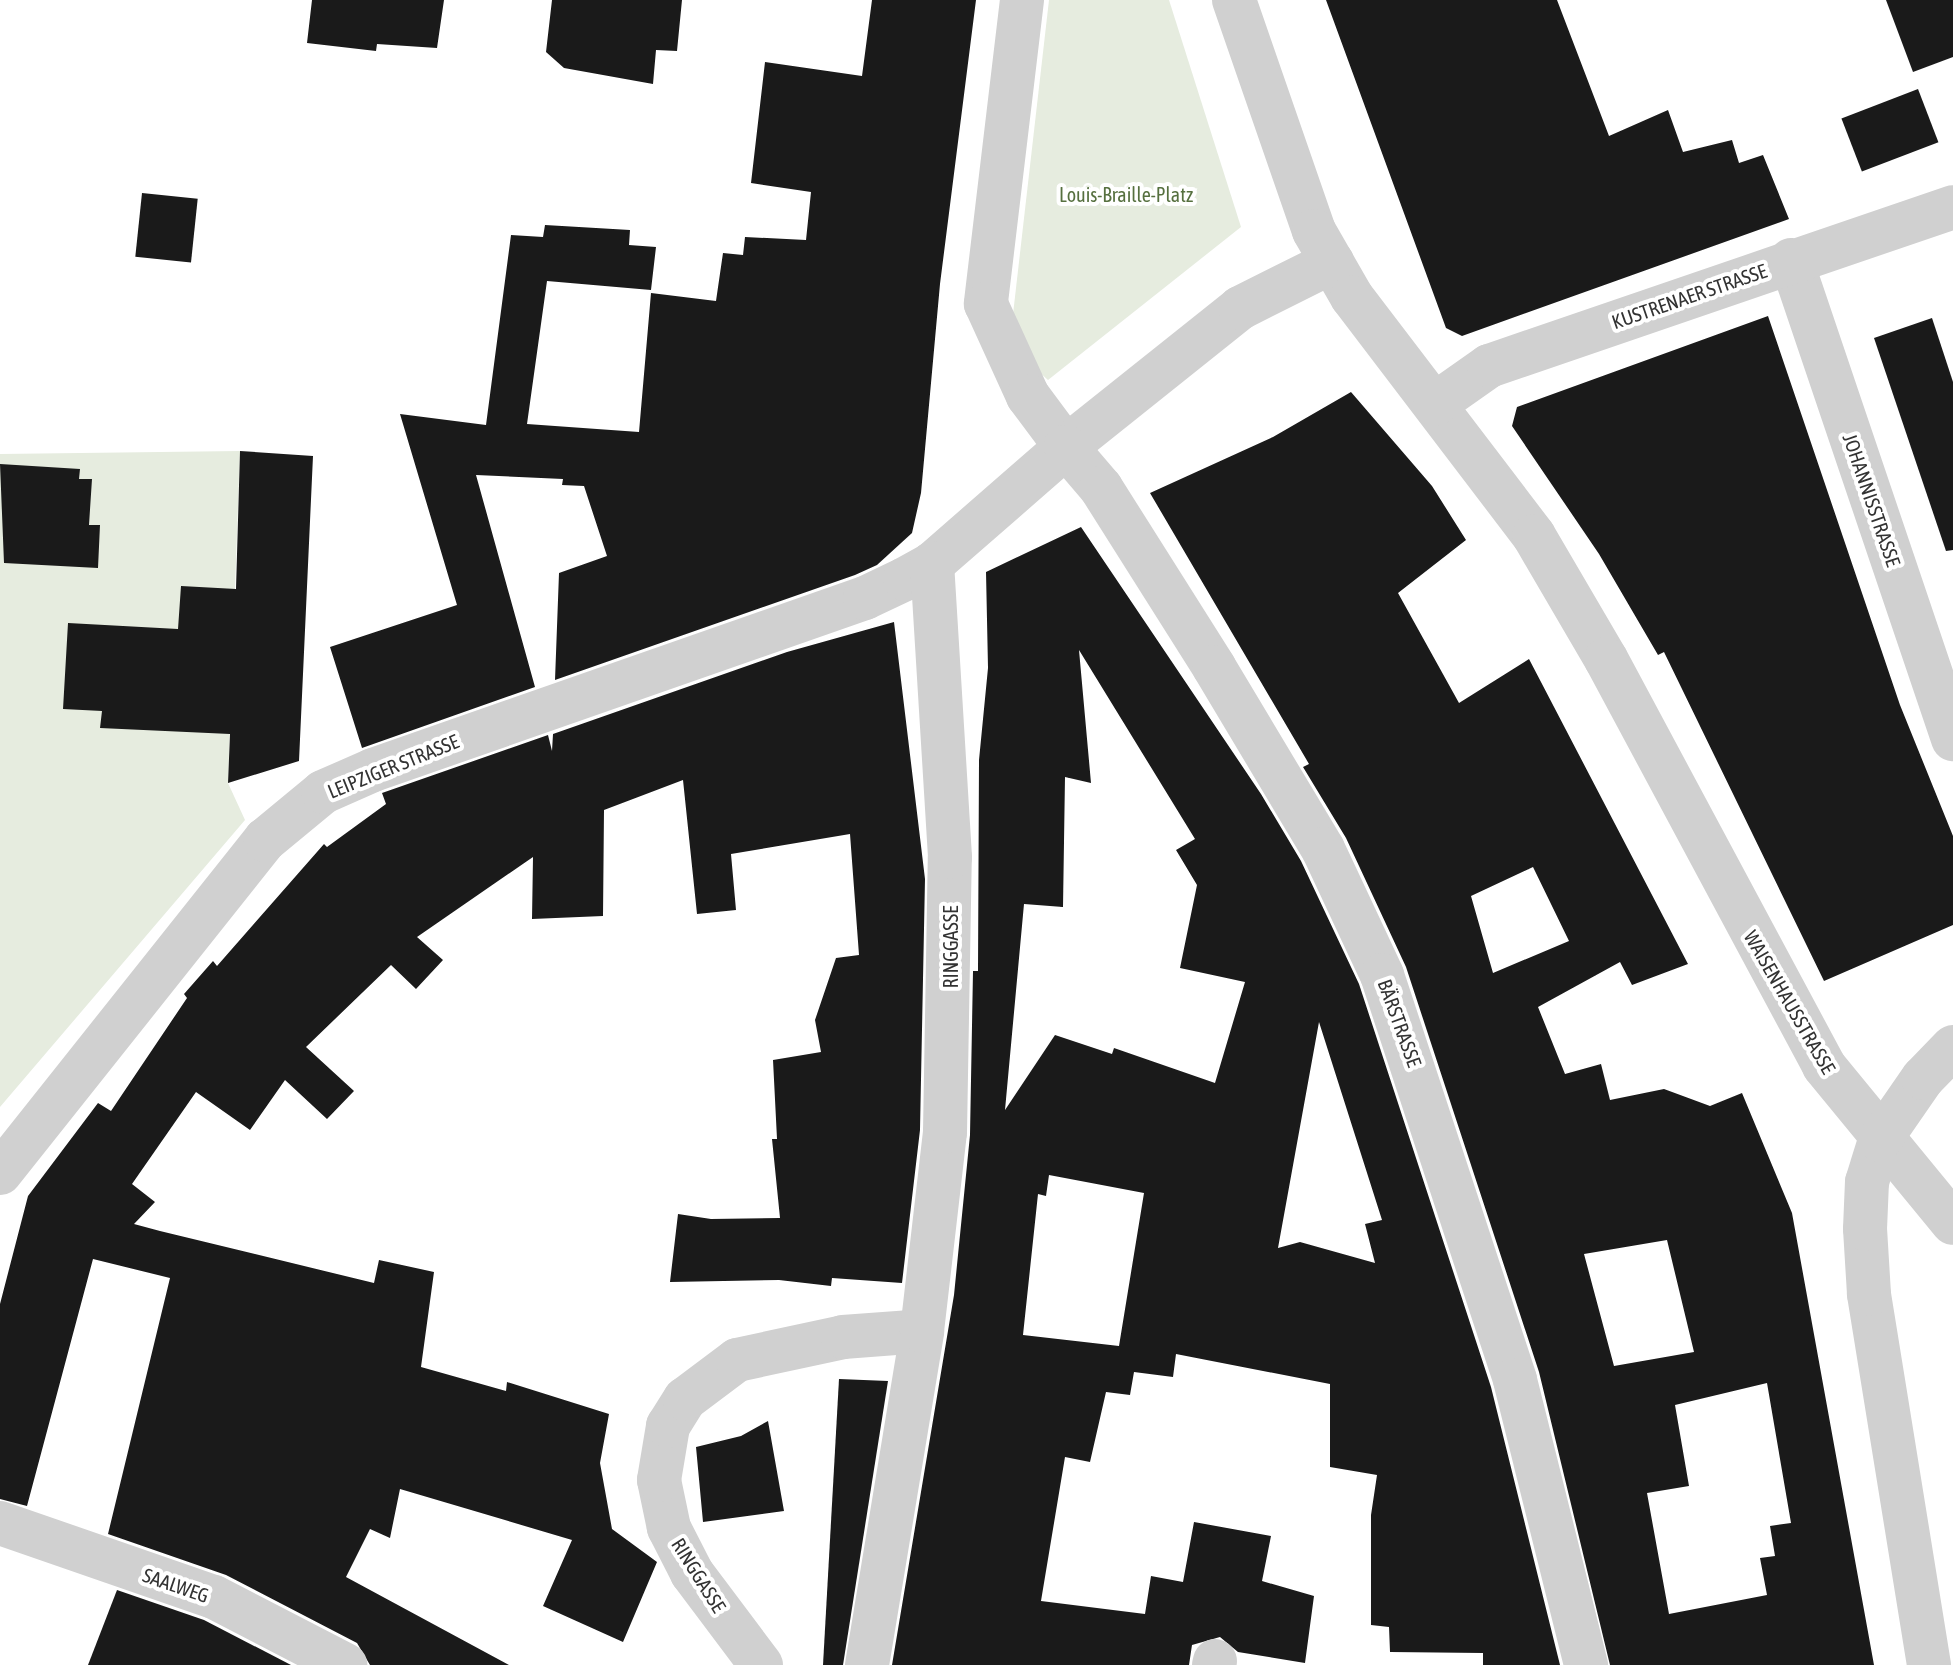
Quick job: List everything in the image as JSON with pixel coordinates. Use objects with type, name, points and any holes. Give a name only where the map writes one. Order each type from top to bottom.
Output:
[{"type":"street","points":[[1022,0],[986,304],[1028,396],[1066,447]]},
{"type":"street","points":[[1234,0],[1314,231],[1352,297],[1435,404]]},
{"type":"street","name":"KUSTRENAER STRASSE","points":[[1435,404],[1489,366],[1953,207]]},
{"type":"street","name":"JOHANNISSTRASSE","points":[[1791,260],[1953,739]]},
{"type":"street","points":[[932,564],[1066,447],[1240,308],[1332,262]]},
{"type":"street","name":"WAISENHAUSSTRASSE","points":[[1435,404],[1534,536],[1569,593],[1824,1066],[1880,1140],[1953,1223]]},
{"type":"street","name":"BÄRSTRASSE","points":[[1066,447],[1101,488],[1230,693],[1323,849],[1382,975],[1515,1380],[1586,1665]]},
{"type":"street","name":"LEIPZIGER STRASSE","points":[[0,1173],[265,840],[323,792],[388,764],[865,598],[932,564]]},
{"type":"street","name":"RINGGASSE","points":[[867,1665],[922,1331],[945,1132],[951,950],[932,564]]},
{"type":"street","points":[[1929,1665],[1869,1294],[1867,1182],[1880,1140],[1923,1078],[1953,1047]]},
{"type":"street","name":"RINGGASSE","points":[[761,1665],[692,1573],[669,1528],[659,1480],[668,1426],[685,1399],[737,1360],[843,1337],[922,1331]]},
{"type":"street","name":"SAALWEG","points":[[0,1523],[214,1597],[345,1665]]},
{"type":"green space","name":"Louis-Braille-Platz","points":[[1049,0],[1169,0],[1241,227],[1048,380],[1028,362],[1012,323]]},
{"type":"green space","points":[[240,451],[228,783],[245,820],[0,1107],[0,454]]},
{"type":"building","points":[[312,0],[444,0],[437,48],[377,44],[376,51],[307,43]]},
{"type":"building","points":[[552,0],[682,0],[677,51],[656,50],[653,84],[564,68],[546,52]]},
{"type":"building","points":[[872,0],[976,0],[940,284],[921,493],[912,533],[877,565],[855,575],[555,680],[559,573],[607,556],[584,486],[562,485],[563,479],[476,475],[535,687],[362,748],[330,647],[457,605],[400,414],[486,425],[511,235],[543,237],[545,225],[630,230],[629,245],[656,247],[651,290],[547,281],[527,424],[639,432],[651,293],[716,301],[723,253],[743,255],[745,237],[806,240],[811,192],[751,183],[765,62],[862,76]]},
{"type":"building","points":[[1326,0],[1557,0],[1609,136],[1668,110],[1683,152],[1732,140],[1739,163],[1763,155],[1789,219],[1462,336],[1446,328]]},
{"type":"building","points":[[1886,0],[1953,0],[1953,57],[1913,72]]},
{"type":"building","points":[[1918,89],[1938,142],[1862,172],[1841,118]]},
{"type":"building","points":[[142,193],[198,199],[191,263],[135,257]]},
{"type":"building","points":[[1768,316],[1900,705],[1953,836],[1953,925],[1824,981],[1664,652],[1658,655],[1599,554],[1512,426],[1517,407]]},
{"type":"building","points":[[1932,318],[1953,382],[1953,550],[1946,551],[1874,338]]},
{"type":"building","points":[[1351,392],[1432,486],[1466,540],[1398,593],[1459,703],[1529,659],[1688,964],[1632,985],[1620,962],[1538,1007],[1565,1074],[1601,1064],[1610,1100],[1664,1089],[1710,1106],[1742,1093],[1792,1213],[1874,1665],[1610,1665],[1539,1372],[1406,967],[1346,838],[1303,767],[1309,764],[1150,493],[1273,437]],"holes":[[[1533,867],[1569,941],[1493,973],[1471,896]],[[1667,1240],[1694,1352],[1614,1366],[1584,1254]],[[1767,1383],[1791,1523],[1770,1526],[1775,1556],[1760,1558],[1767,1595],[1669,1614],[1647,1493],[1689,1486],[1675,1405]]]},
{"type":"building","points":[[240,451],[313,456],[299,761],[228,783],[230,734],[100,728],[102,711],[63,709],[68,623],[178,629],[181,586],[236,589]]},
{"type":"building","points":[[0,464],[80,469],[79,479],[92,479],[89,525],[100,525],[98,568],[4,563]]},
{"type":"building","points":[[1081,527],[1261,794],[1301,861],[1359,984],[1491,1387],[1560,1665],[1483,1665],[1483,1653],[1390,1652],[1389,1627],[1371,1625],[1371,1515],[1377,1475],[1330,1467],[1330,1384],[1176,1354],[1173,1377],[1134,1372],[1130,1395],[1106,1392],[1090,1462],[1065,1457],[1041,1601],[1145,1614],[1151,1576],[1183,1582],[1194,1522],[1271,1536],[1262,1581],[1314,1596],[1305,1663],[1238,1652],[1220,1637],[1192,1645],[1189,1665],[892,1665],[954,1295],[970,1135],[973,971],[978,971],[979,760],[988,668],[986,572]],"holes":[[[1079,650],[1195,839],[1176,850],[1197,885],[1180,968],[1245,982],[1215,1083],[1114,1048],[1112,1054],[1055,1035],[1005,1110],[1024,904],[1063,907],[1065,777],[1091,783]],[[1319,1022],[1382,1220],[1365,1224],[1375,1263],[1300,1242],[1278,1248]],[[1049,1175],[1144,1193],[1119,1346],[1023,1335],[1038,1194],[1046,1196]]]},
{"type":"building","points":[[894,622],[925,879],[920,1130],[902,1283],[832,1278],[831,1286],[779,1280],[670,1282],[678,1214],[711,1219],[780,1218],[772,1139],[777,1139],[773,1060],[821,1052],[815,1020],[836,958],[859,955],[850,834],[731,854],[736,910],[697,914],[683,780],[604,810],[603,916],[532,919],[533,857],[417,937],[443,960],[416,989],[391,965],[306,1047],[354,1091],[327,1119],[285,1080],[250,1130],[196,1092],[132,1184],[155,1202],[134,1224],[374,1283],[379,1260],[434,1272],[421,1367],[506,1391],[507,1382],[609,1414],[600,1463],[612,1529],[657,1562],[623,1642],[543,1606],[572,1540],[400,1489],[390,1538],[370,1529],[346,1577],[509,1665],[370,1665],[357,1643],[226,1575],[108,1534],[170,1278],[93,1259],[27,1506],[0,1499],[0,1304],[28,1196],[98,1103],[111,1111],[187,998],[184,994],[213,961],[217,966],[324,844],[327,847],[386,804],[382,793],[548,735],[552,751],[553,734],[787,652]]},
{"type":"building","points":[[839,1379],[888,1381],[843,1665],[823,1665]]},
{"type":"building","points":[[768,1421],[784,1511],[703,1522],[696,1447],[741,1436]]},
{"type":"building","points":[[117,1590],[204,1620],[291,1665],[88,1665]]}]
